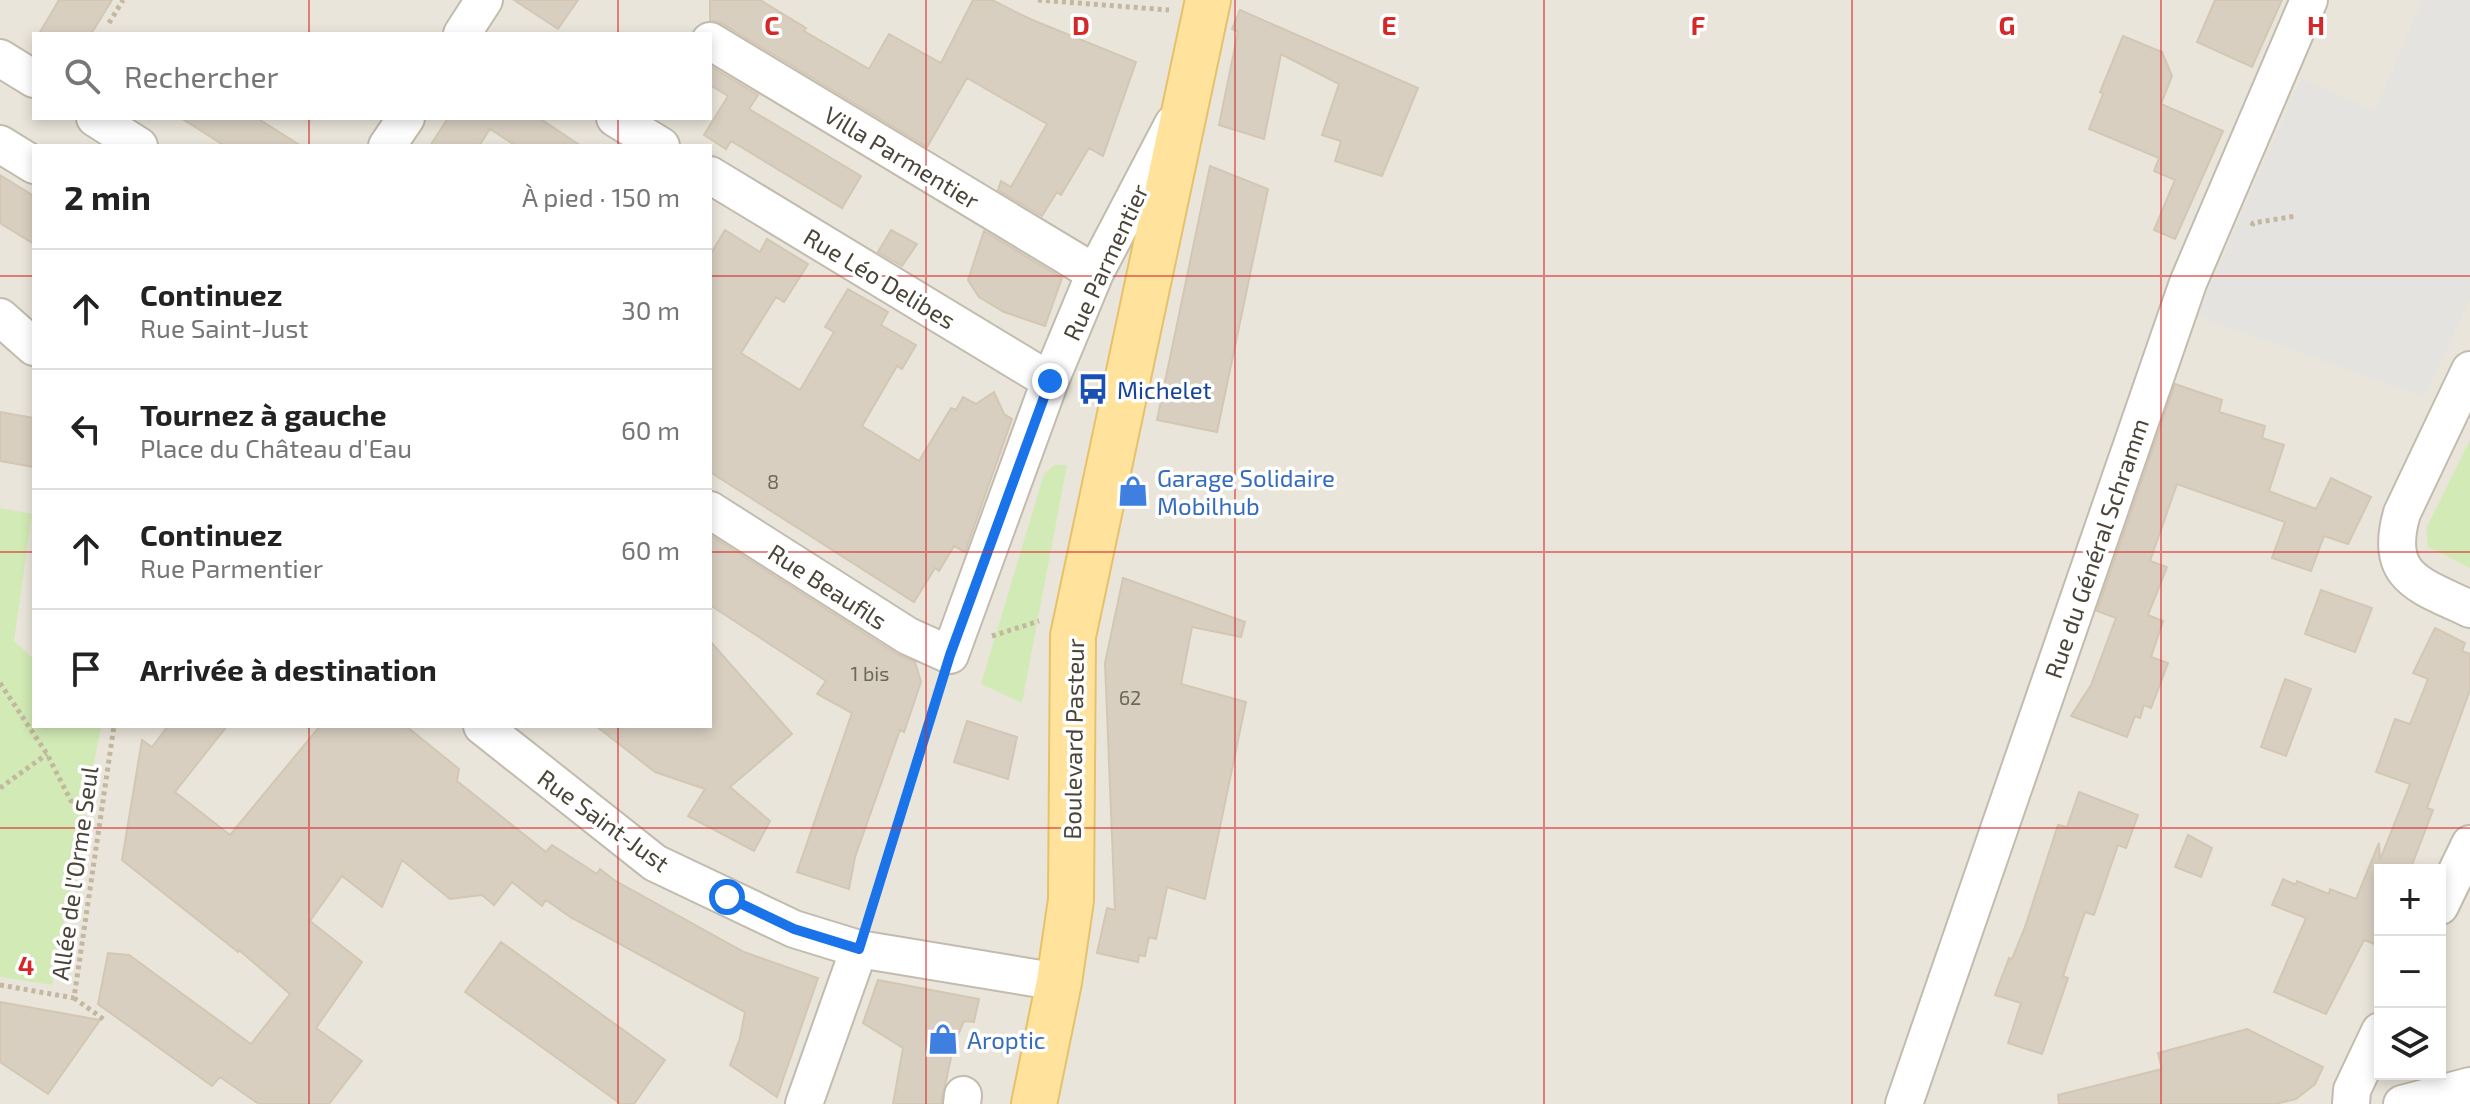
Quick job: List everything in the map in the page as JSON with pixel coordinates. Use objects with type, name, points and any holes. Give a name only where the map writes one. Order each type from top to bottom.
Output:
[{"type":"main road","name":"Boulevard Pasteur","points":[[1034,1104],[1059,982],[1071,900],[1073,636],[1207,6]]},
{"type":"street","name":"Rue du Général Schramm","points":[[1904,1104],[2188,283],[2309,0]]},
{"type":"street","name":"Villa Parmentier","points":[[712,42],[1095,273]]},
{"type":"street","points":[[0,58],[32,78]]},
{"type":"street","name":"Rue Parmentier","points":[[955,641],[1050,381],[1095,273],[1186,98]]},
{"type":"street","points":[[98,120],[136,144]]},
{"type":"street","points":[[388,144],[405,120]]},
{"type":"street","points":[[618,120],[658,144]]},
{"type":"street","points":[[0,144],[32,164]]},
{"type":"street","name":"Rue Léo Delibes","points":[[712,176],[1050,381]]},
{"type":"street","points":[[0,317],[32,345]]},
{"type":"street","points":[[2470,370],[2396,531],[2400,566],[2408,575],[2424,587],[2470,609]]},
{"type":"street","name":"Rue Beaufils","points":[[712,511],[908,636],[955,641]]},
{"type":"street","name":"Rue Saint-Just","points":[[485,728],[655,863],[794,929],[859,949],[1059,982]]},
{"type":"street","points":[[2446,894],[2470,844]]},
{"type":"street","points":[[804,1104],[859,949]]},
{"type":"street","points":[[2351,1104],[2352,1090],[2374,1044]]},
{"type":"street","points":[[2402,1104],[2470,1086]]},
{"type":"path","points":[[109,23],[123,0]]},
{"type":"path","points":[[1038,0],[1207,6]]},
{"type":"path","points":[[2253,223],[2296,216]]},
{"type":"path","points":[[859,949],[955,641],[992,636],[1053,616],[1076,622]]},
{"type":"path","points":[[0,683],[47,754],[71,801],[101,806]]},
{"type":"path","name":"Allée de l'Orme Seul","points":[[0,985],[74,998],[114,728]]},
{"type":"path","points":[[0,788],[47,754]]},
{"type":"path","points":[[74,998],[106,1021]]},
{"type":"shaded area","points":[[0,0],[2470,0],[2470,1104],[0,1104]]},
{"type":"shaded area","points":[[2422,0],[2470,0],[2470,300],[2424,397],[2197,316],[2301,78],[2375,111]]},
{"type":"green space","points":[[2470,440],[2470,568],[2428,547],[2426,529]]},
{"type":"green space","points":[[1054,465],[1067,465],[1022,703],[981,684],[1044,474]]},
{"type":"green space","points":[[0,508],[32,514],[14,641],[32,657],[32,728],[101,728],[52,985],[0,977]]},
{"type":"building","points":[[59,0],[112,0],[92,32],[40,32]]},
{"type":"building","points":[[514,0],[578,0],[558,29]]},
{"type":"building","points":[[710,0],[760,0],[806,28],[804,31],[869,69],[889,34],[941,63],[973,0],[992,0],[1030,19],[1136,62],[1103,156],[1089,148],[1061,195],[1057,192],[1042,216],[998,190],[1001,181],[1011,187],[1047,124],[967,78],[927,147],[721,23],[710,20]]},
{"type":"building","points":[[2215,0],[2282,0],[2252,67],[2197,42]]},
{"type":"building","points":[[1240,10],[1418,88],[1382,176],[1335,161],[1341,141],[1322,135],[1339,84],[1281,54],[1264,139],[1219,125],[1238,32],[1232,29]]},
{"type":"building","points":[[2123,36],[2162,52],[2172,76],[2161,104],[2223,131],[2175,239],[2154,230],[2175,180],[2154,171],[2159,158],[2089,129]]},
{"type":"building","points":[[712,67],[758,95],[749,109],[861,176],[842,208],[731,141],[726,149],[704,135],[728,96],[712,86]]},
{"type":"building","points":[[184,120],[260,120],[298,144],[222,144]]},
{"type":"building","points":[[447,120],[542,120],[578,144],[513,144],[490,129],[480,144],[431,144]]},
{"type":"building","points":[[1210,166],[1268,189],[1217,432],[1157,420]]},
{"type":"building","points":[[0,175],[32,195],[32,243],[0,223]]},
{"type":"building","points":[[725,230],[760,252],[767,239],[808,264],[784,302],[776,297],[741,353],[800,390],[834,332],[825,327],[848,289],[888,312],[881,325],[916,345],[902,369],[897,366],[862,426],[919,461],[951,408],[956,410],[963,397],[976,404],[994,392],[1004,414],[1012,419],[965,552],[954,546],[939,571],[935,568],[914,602],[712,473],[712,252]]},
{"type":"building","points":[[891,230],[917,244],[902,266],[878,252]]},
{"type":"building","points":[[984,231],[1062,278],[1045,326],[1004,312],[979,297],[968,280]]},
{"type":"building","points":[[2175,384],[2222,400],[2219,412],[2265,426],[2262,438],[2284,445],[2269,491],[2316,509],[2331,478],[2371,497],[2348,544],[2324,536],[2311,571],[2272,558],[2285,522],[2177,484],[2150,561],[2167,567],[2148,615],[2163,621],[2151,657],[2168,663],[2151,708],[2144,705],[2140,718],[2135,716],[2127,737],[2071,716],[2091,685],[2116,618],[2097,611]]},
{"type":"building","points":[[0,412],[32,418],[32,467],[0,461]]},
{"type":"building","points":[[712,536],[897,654],[915,662],[921,682],[904,732],[900,730],[855,857],[849,889],[797,872],[852,713],[817,694],[826,681],[712,606]]},
{"type":"building","points":[[1123,578],[1245,622],[1241,637],[1192,627],[1181,684],[1246,702],[1205,899],[1167,887],[1156,939],[1149,937],[1145,956],[1139,955],[1138,962],[1097,953],[1107,908],[1115,910],[1105,663]]},
{"type":"building","points":[[2321,590],[2372,608],[2355,652],[2305,634]]},
{"type":"building","points":[[2435,628],[2465,643],[2462,651],[2470,654],[2470,690],[2427,808],[2433,810],[2412,864],[2374,864],[2374,944],[2364,940],[2326,1014],[2274,992],[2306,918],[2272,905],[2283,879],[2296,885],[2297,881],[2329,894],[2330,889],[2356,899],[2379,843],[2380,860],[2410,784],[2376,772],[2395,719],[2410,724],[2428,679],[2413,673]]},
{"type":"building","points":[[712,643],[792,734],[730,787],[770,821],[754,851],[688,816],[705,789],[655,772],[599,728],[712,728]]},
{"type":"building","points":[[2285,679],[2311,689],[2286,756],[2261,747]]},
{"type":"building","points":[[967,721],[1017,737],[1008,779],[954,762]]},
{"type":"building","points":[[166,728],[225,728],[175,792],[230,835],[318,728],[408,728],[459,769],[457,781],[546,852],[552,845],[597,874],[600,869],[614,880],[744,952],[818,978],[777,1097],[730,1065],[745,1012],[570,917],[546,900],[542,906],[512,882],[494,905],[482,895],[450,899],[402,860],[382,907],[342,876],[310,921],[362,962],[316,1028],[362,1061],[329,1104],[259,1104],[220,1077],[212,1086],[98,1004],[108,953],[129,955],[251,1044],[290,994],[239,950],[122,860],[142,740],[152,747]]},
{"type":"building","points":[[2079,792],[2138,815],[2126,848],[2118,845],[2094,915],[2085,912],[2063,976],[2068,978],[2042,1054],[2008,1043],[2021,1003],[1995,995],[2025,927],[2058,825],[2067,827]]},
{"type":"building","points":[[2188,835],[2212,848],[2201,877],[2175,867]]},
{"type":"building","points":[[501,942],[665,1060],[634,1104],[621,1104],[465,992]]},
{"type":"building","points":[[878,980],[979,999],[974,1022],[964,1021],[954,1044],[941,1104],[893,1104],[903,1048],[863,1023]]},
{"type":"building","points":[[0,1002],[100,1020],[48,1094],[0,1062]]},
{"type":"building","points":[[2247,1029],[2323,1067],[2315,1084],[2296,1099],[2275,1104],[2059,1104],[2058,1095],[2162,1069],[2158,1053]]},
{"type":"place","name":"Michelet","points":[[1093,389]]},
{"type":"place","name":"Garage Solidaire Mobilhub","points":[[1133,491]]},
{"type":"place","name":"Aroptic","points":[[943,1039]]},
{"type":"route","points":[[727,897],[794,929],[859,949],[950,655],[1050,381]]}]
